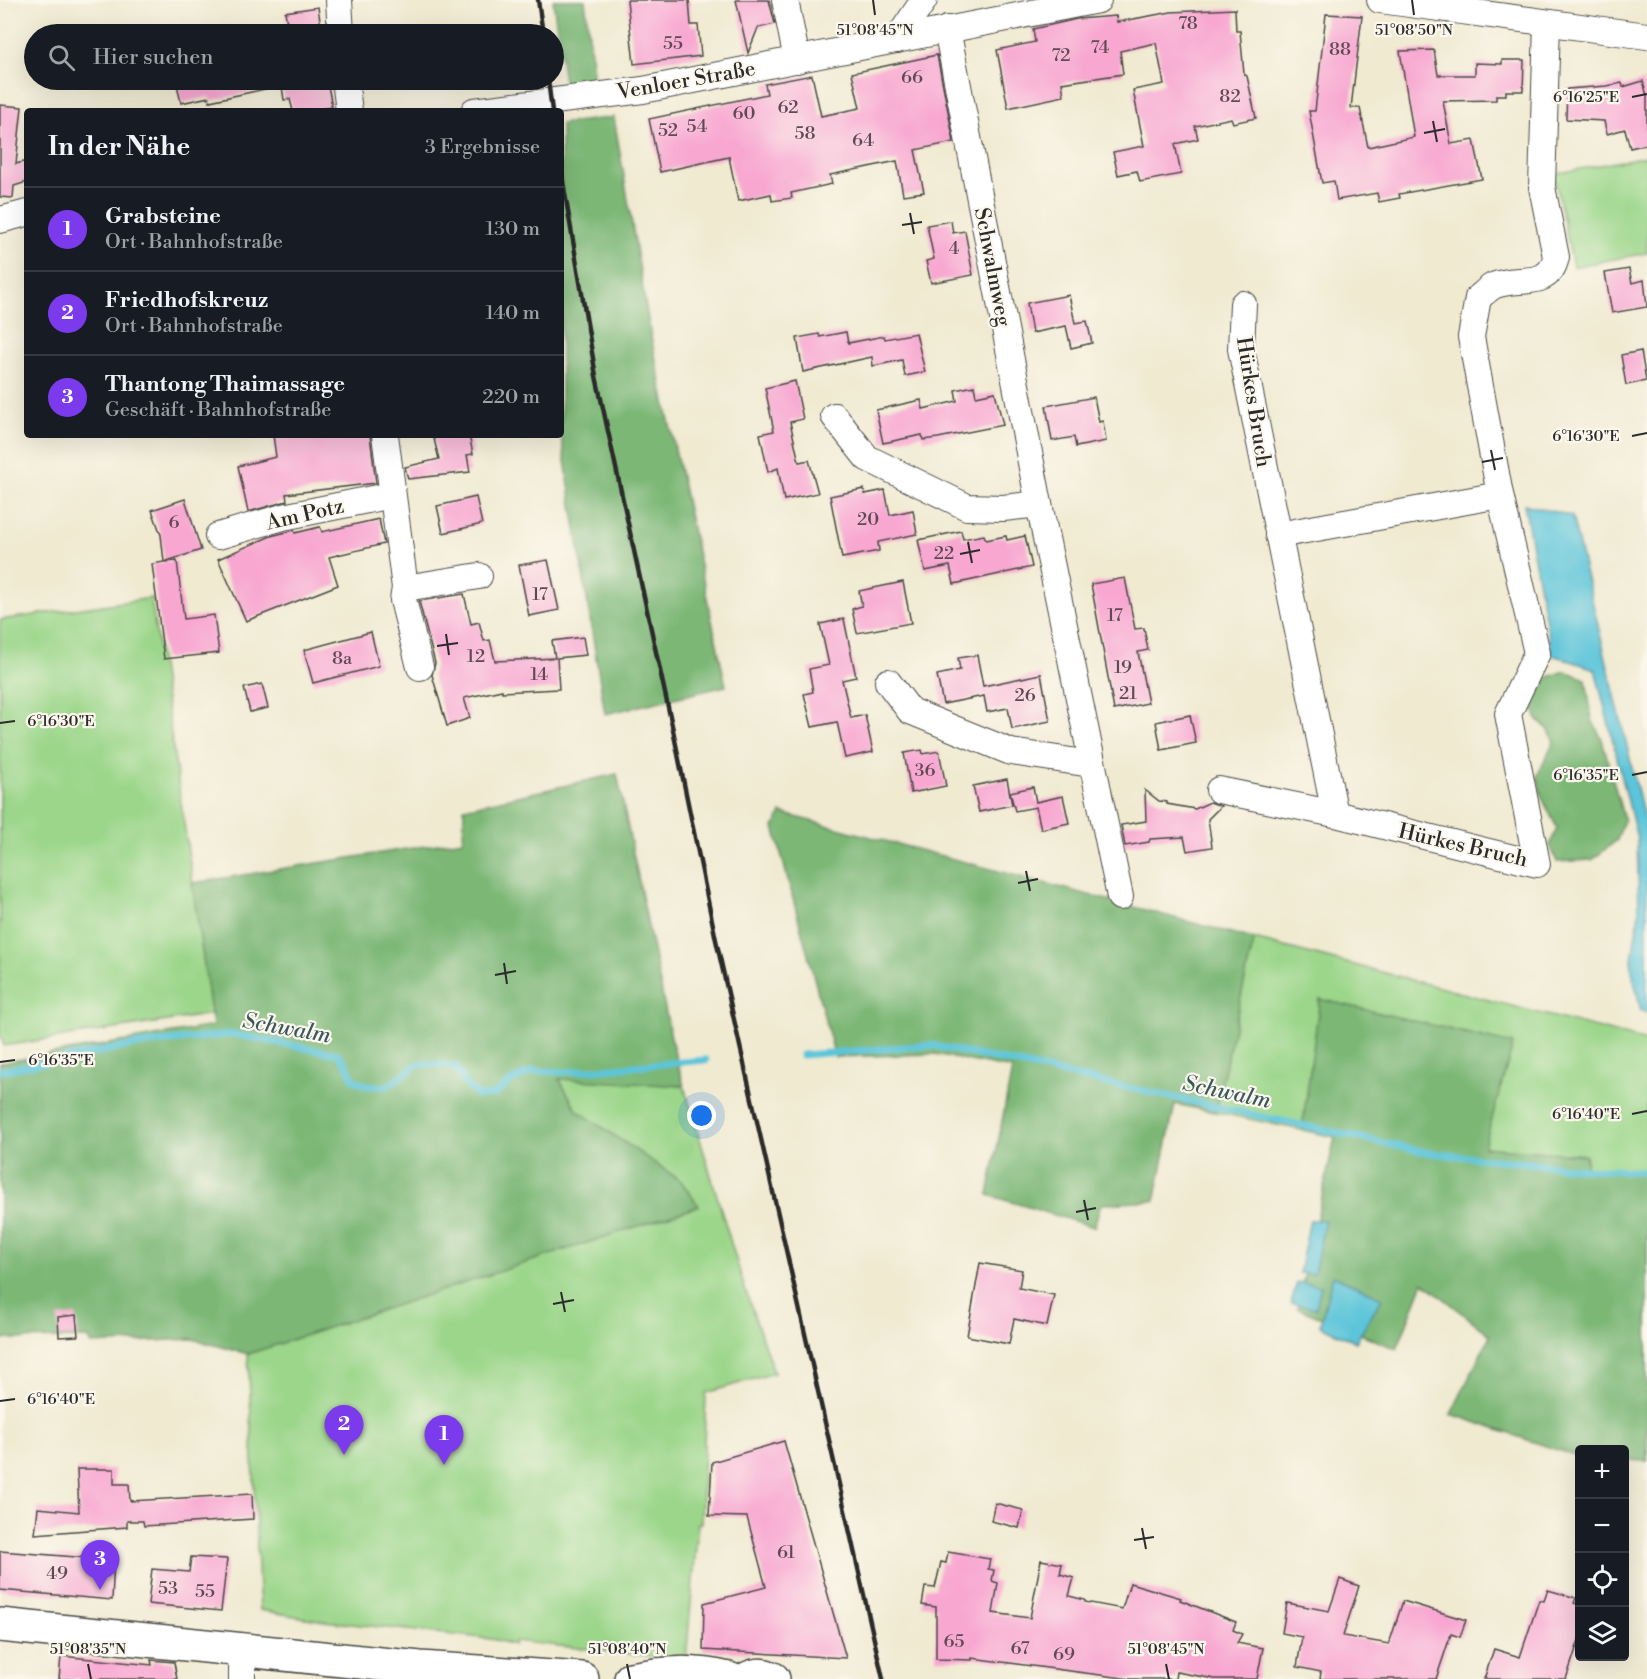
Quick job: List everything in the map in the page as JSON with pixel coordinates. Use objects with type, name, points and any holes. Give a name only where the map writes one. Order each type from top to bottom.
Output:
[{"type":"street","points":[[339,0],[340,24]]},
{"type":"street","points":[[784,0],[797,60]]},
{"type":"street","points":[[897,40],[924,0]]},
{"type":"street","name":"Venloer Straße","points":[[498,108],[643,90],[1098,0]]},
{"type":"street","points":[[1380,0],[1647,36]]},
{"type":"street","name":"Hürkes Bruch","points":[[1220,790],[1335,814],[1537,864],[1508,714],[1537,653],[1500,495],[1471,337],[1478,298],[1494,286],[1545,277],[1554,268],[1556,257],[1542,187],[1547,23]]},
{"type":"street","name":"Schwalmweg","points":[[947,29],[1039,504],[1120,897]]},
{"type":"street","points":[[346,90],[349,108]]},
{"type":"street","points":[[0,220],[24,214]]},
{"type":"street","name":"Hürkes Bruch","points":[[1243,304],[1241,349],[1335,814]]},
{"type":"street","points":[[834,416],[867,458],[967,507],[1003,508],[1039,504]]},
{"type":"street","points":[[386,438],[405,588],[403,600],[420,667]]},
{"type":"street","name":"Am Potz","points":[[218,536],[283,517],[392,495]]},
{"type":"street","points":[[1278,535],[1500,495]]},
{"type":"street","points":[[405,588],[479,576]]},
{"type":"street","points":[[888,682],[910,711],[1000,748],[1011,752],[1091,764]]},
{"type":"street","points":[[0,1625],[242,1664],[420,1668],[582,1679]]},
{"type":"street","points":[[631,1679],[677,1672],[706,1673],[729,1679]]},
{"type":"street","points":[[747,1679],[756,1675],[764,1675],[773,1679]]},
{"type":"green space","points":[[553,0],[585,0],[594,81],[564,83],[564,24],[556,24]]},
{"type":"green space","points":[[614,117],[651,337],[726,686],[605,714],[561,438],[564,438],[564,124]]},
{"type":"green space","points":[[1647,156],[1647,253],[1573,267],[1554,174]]},
{"type":"green space","points":[[151,598],[212,1014],[4,1046],[0,1034],[0,620]]},
{"type":"green space","points":[[1565,671],[1586,679],[1592,720],[1602,739],[1624,820],[1617,840],[1592,860],[1557,862],[1550,845],[1557,828],[1542,798],[1537,776],[1554,742],[1549,730],[1536,718],[1532,702],[1548,677]]},
{"type":"green space","points":[[617,774],[673,1047],[684,1086],[559,1079],[577,1110],[681,1181],[699,1206],[248,1354],[192,1339],[91,1344],[89,1338],[0,1339],[0,1063],[213,1026],[192,883],[463,840],[464,808]]},
{"type":"green space","points":[[781,813],[1254,939],[1215,1112],[1175,1104],[1155,1201],[1101,1204],[1094,1227],[988,1195],[1012,1069],[935,1054],[835,1057],[774,827]]},
{"type":"green space","points":[[1254,939],[1647,1041],[1647,1461],[1629,1460],[1629,1445],[1575,1445],[1586,1156],[1484,1148],[1320,999],[1302,1130],[1215,1112]]},
{"type":"green space","points":[[1320,999],[1513,1044],[1484,1147],[1586,1155],[1586,1169],[1647,1172],[1647,1461],[1629,1460],[1629,1445],[1575,1445],[1575,1456],[1451,1414],[1490,1335],[1423,1282],[1397,1349],[1297,1308],[1335,1137],[1302,1130]]},
{"type":"green space","points":[[558,1078],[684,1086],[744,1286],[774,1373],[706,1393],[701,1523],[698,1523],[686,1660],[514,1641],[514,1645],[492,1639],[324,1621],[260,1610],[248,1354],[698,1206],[681,1181],[577,1110]]},
{"type":"water","points":[[1524,504],[1572,516],[1647,830],[1647,1013],[1641,1011],[1631,966],[1639,912],[1637,838],[1595,669],[1552,655]]},
{"type":"water","points":[[1310,1220],[1325,1220],[1314,1274],[1299,1273]]},
{"type":"water","points":[[1333,1275],[1382,1298],[1356,1342],[1320,1326]]},
{"type":"water","points":[[1297,1282],[1321,1286],[1316,1308],[1291,1303]]},
{"type":"building","points":[[627,0],[689,0],[691,25],[698,25],[701,56],[634,64]]},
{"type":"building","points":[[736,0],[769,0],[775,24],[758,28],[748,53]]},
{"type":"building","points":[[318,7],[321,24],[287,24],[285,12]]},
{"type":"building","points":[[1235,9],[1236,31],[1240,31],[1244,74],[1247,76],[1256,118],[1233,123],[1231,118],[1195,126],[1198,139],[1175,144],[1181,174],[1140,182],[1137,171],[1118,175],[1113,152],[1144,146],[1133,90],[1164,84],[1156,43],[1120,51],[1123,74],[1062,83],[1064,96],[1008,108],[997,50],[1035,42],[1033,29],[1077,19],[1116,16],[1117,22],[1171,12]]},
{"type":"building","points":[[1326,14],[1362,16],[1351,108],[1360,108],[1368,147],[1414,137],[1400,51],[1434,50],[1438,75],[1475,75],[1475,63],[1502,64],[1502,60],[1524,60],[1523,91],[1506,91],[1506,95],[1496,95],[1496,100],[1443,101],[1451,144],[1474,140],[1482,179],[1399,194],[1400,198],[1379,202],[1377,193],[1337,200],[1334,181],[1322,183],[1309,111],[1315,111]]},
{"type":"building","points":[[937,55],[954,142],[915,150],[924,192],[903,195],[897,161],[830,175],[832,184],[791,193],[792,198],[772,201],[771,194],[738,201],[729,157],[660,172],[649,119],[767,94],[765,84],[812,75],[821,116],[860,108],[852,73]]},
{"type":"building","points":[[1643,81],[1647,96],[1647,144],[1630,148],[1625,129],[1607,134],[1604,121],[1566,119],[1567,89],[1622,83],[1623,87]]},
{"type":"building","points":[[178,90],[261,90],[210,101],[209,97],[181,103]]},
{"type":"building","points":[[282,90],[329,90],[332,107],[292,108],[290,99],[284,100]]},
{"type":"building","points":[[0,105],[22,107],[16,164],[24,162],[24,183],[14,186],[13,198],[0,197]]},
{"type":"building","points":[[951,221],[953,233],[965,231],[973,275],[931,283],[926,261],[934,259],[927,225]]},
{"type":"building","points":[[1629,269],[1632,283],[1644,280],[1647,307],[1612,313],[1605,273]]},
{"type":"building","points":[[1069,295],[1075,323],[1087,321],[1092,343],[1071,348],[1066,326],[1032,333],[1027,303]]},
{"type":"building","points":[[846,332],[848,343],[916,333],[925,372],[905,376],[902,360],[873,366],[872,357],[803,372],[797,338],[819,334],[820,337]]},
{"type":"building","points":[[1641,351],[1646,381],[1626,385],[1621,355]]},
{"type":"building","points":[[795,381],[803,419],[790,422],[799,462],[809,460],[818,493],[784,500],[778,468],[768,472],[760,434],[774,431],[765,388]]},
{"type":"building","points":[[974,386],[976,396],[995,392],[1003,425],[938,438],[923,440],[922,435],[883,443],[876,410],[921,400],[923,409],[957,401],[955,390]]},
{"type":"building","points":[[1094,397],[1099,422],[1103,421],[1106,441],[1076,447],[1074,437],[1052,441],[1046,406]]},
{"type":"building","points":[[273,438],[370,438],[376,483],[286,494],[287,501],[248,512],[238,466],[276,457]]},
{"type":"building","points":[[434,438],[470,438],[473,454],[467,455],[470,472],[408,479],[405,467],[439,459]]},
{"type":"building","points":[[864,489],[865,494],[885,490],[890,515],[913,510],[917,534],[878,542],[879,551],[842,558],[830,496]]},
{"type":"building","points":[[476,497],[482,524],[443,533],[437,506]]},
{"type":"building","points":[[185,499],[201,550],[164,562],[161,535],[152,510]]},
{"type":"building","points":[[379,519],[384,544],[329,557],[338,585],[246,621],[218,559],[271,536],[294,530],[295,533],[320,527],[322,532]]},
{"type":"building","points":[[961,531],[963,539],[984,535],[986,540],[1006,536],[1007,540],[1025,536],[1032,567],[954,584],[950,566],[925,571],[918,540]]},
{"type":"building","points":[[548,560],[559,610],[529,616],[519,565]]},
{"type":"building","points":[[177,561],[184,619],[214,615],[219,653],[164,659],[152,564]]},
{"type":"building","points":[[1125,578],[1135,629],[1144,628],[1148,650],[1138,652],[1148,703],[1114,710],[1091,584]]},
{"type":"building","points":[[903,582],[911,623],[857,633],[852,609],[862,606],[859,591]]},
{"type":"building","points":[[464,594],[471,624],[479,622],[484,641],[490,640],[495,661],[555,658],[552,641],[583,637],[586,655],[557,658],[559,689],[502,692],[502,690],[464,698],[470,718],[447,726],[432,675],[435,663],[419,601]]},
{"type":"building","points":[[844,619],[856,677],[842,680],[851,718],[865,715],[873,752],[845,758],[837,722],[812,727],[804,694],[813,692],[809,669],[829,665],[820,624]]},
{"type":"building","points":[[371,632],[379,666],[313,683],[304,650]]},
{"type":"building","points":[[977,655],[983,686],[1041,674],[1050,721],[1012,729],[1008,708],[987,712],[984,696],[943,704],[937,675],[960,670],[958,658]]},
{"type":"building","points":[[262,684],[268,708],[250,712],[244,688]]},
{"type":"building","points":[[1190,715],[1196,743],[1161,750],[1156,722]]},
{"type":"building","points":[[922,750],[923,754],[939,751],[946,786],[911,793],[904,753]]},
{"type":"building","points":[[1007,779],[1012,805],[979,812],[973,786]]},
{"type":"building","points":[[1033,787],[1036,802],[1063,796],[1069,823],[1041,829],[1036,807],[1015,811],[1010,792]]},
{"type":"building","points":[[1145,790],[1167,804],[1195,809],[1210,802],[1221,806],[1208,819],[1212,847],[1187,851],[1184,837],[1150,839],[1149,842],[1125,846],[1121,825],[1146,821]]},
{"type":"building","points":[[980,1263],[1022,1270],[1019,1288],[1054,1295],[1047,1326],[1014,1319],[1009,1344],[967,1336]]},
{"type":"building","points":[[76,1315],[78,1336],[59,1337],[58,1317]]},
{"type":"building","points":[[784,1441],[846,1658],[703,1650],[704,1603],[766,1587],[747,1517],[709,1516],[712,1462]]},
{"type":"building","points":[[77,1469],[114,1469],[114,1484],[129,1484],[130,1501],[252,1494],[253,1519],[144,1526],[143,1521],[127,1521],[127,1527],[35,1534],[38,1508],[79,1512]]},
{"type":"building","points":[[995,1503],[1023,1510],[1019,1528],[991,1521]]},
{"type":"building","points":[[0,1551],[114,1560],[112,1600],[0,1590]]},
{"type":"building","points":[[948,1552],[990,1559],[988,1569],[994,1570],[992,1581],[998,1583],[993,1613],[1030,1618],[1041,1560],[1062,1564],[1060,1574],[1074,1578],[1069,1596],[1085,1600],[1085,1602],[1122,1609],[1130,1583],[1181,1598],[1180,1600],[1236,1622],[1233,1630],[1242,1634],[1237,1643],[1263,1648],[1257,1679],[1215,1679],[1176,1672],[1175,1679],[1131,1679],[972,1658],[972,1660],[936,1659],[936,1607],[922,1605],[925,1587],[935,1588],[941,1562],[946,1563]]},
{"type":"building","points":[[191,1557],[227,1559],[221,1611],[148,1604],[152,1569],[189,1572]]},
{"type":"building","points":[[1340,1579],[1359,1586],[1343,1636],[1389,1644],[1403,1601],[1466,1620],[1460,1637],[1451,1634],[1436,1679],[1320,1679],[1321,1672],[1297,1667],[1302,1637],[1282,1633],[1287,1603],[1329,1611]]},
{"type":"building","points":[[1548,1590],[1575,1598],[1575,1652],[1566,1679],[1484,1679],[1494,1649],[1520,1657],[1539,1600],[1544,1601]]},
{"type":"building","points":[[61,1656],[152,1665],[151,1660],[174,1662],[177,1679],[59,1679]]},
{"type":"waterway","name":"Schwalm","points":[[0,1071],[135,1045],[232,1034],[338,1054],[354,1080],[368,1086],[388,1086],[418,1064],[456,1067],[465,1084],[478,1096],[494,1095],[510,1082],[533,1071],[566,1072],[706,1060]]},
{"type":"waterway","name":"Schwalm","points":[[802,1055],[931,1045],[1430,1153],[1585,1169],[1647,1172]]},
{"type":"railway","points":[[538,0],[542,24]]},
{"type":"railway","points":[[549,90],[552,108]]},
{"type":"railway","points":[[564,188],[596,376],[716,940],[883,1679]]},
{"type":"place","name":"Friedhofskreuz","points":[[344,1455]]},
{"type":"place","name":"Grabsteine","points":[[444,1465]]},
{"type":"place","name":"Thantong Thaimassage","points":[[100,1590]]}]
